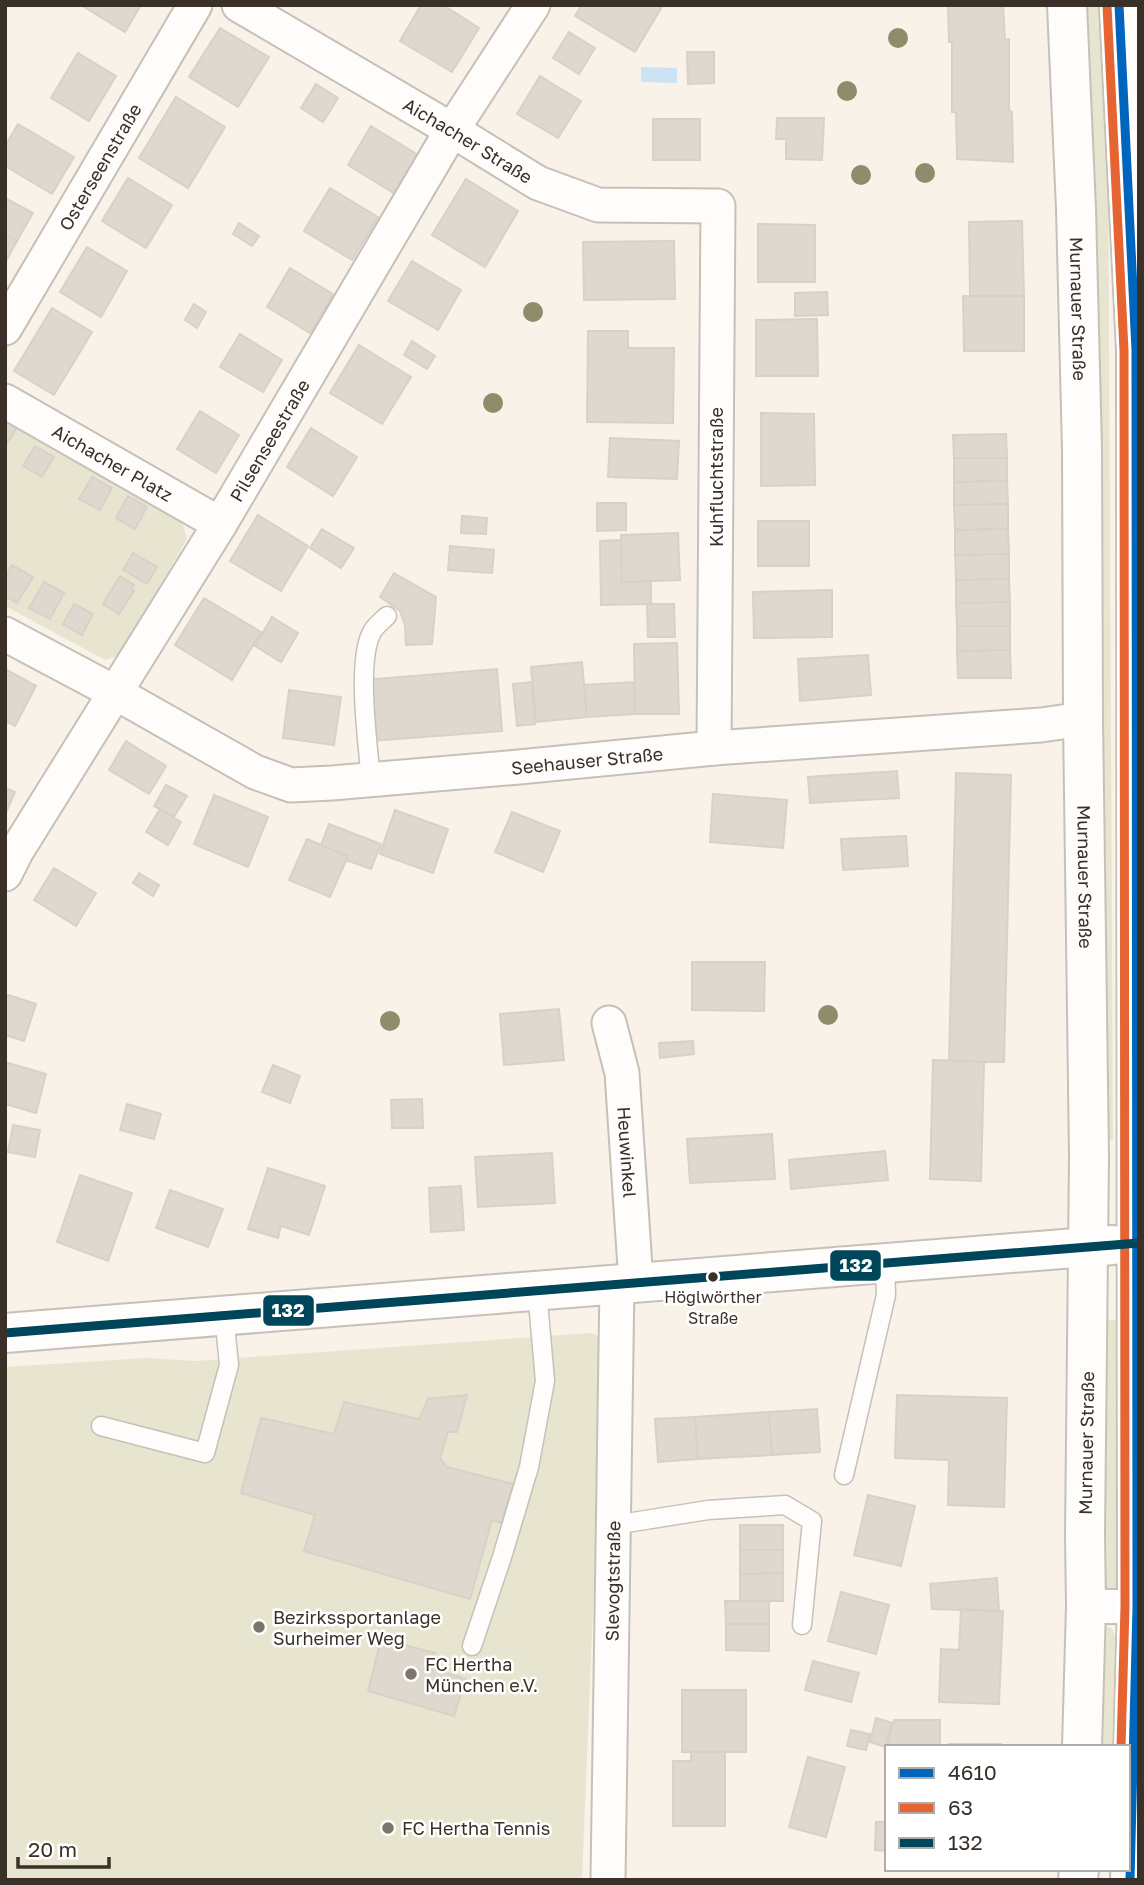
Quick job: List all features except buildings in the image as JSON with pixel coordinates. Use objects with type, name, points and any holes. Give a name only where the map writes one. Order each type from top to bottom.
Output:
[{"type":"main road","name":"Murnauer Straße","points":[[1067,5],[1076,209],[1082,449],[1089,1157],[1086,1606],[1082,1745]]},
{"type":"main road","points":[[1119,5],[1132,147],[1138,584],[1138,1607],[1130,1880]]},
{"type":"main road","points":[[5,1333],[1138,1243]]},
{"type":"street","name":"Osterseenstraße","points":[[5,328],[195,5]]},
{"type":"street","name":"Aichacher Straße","points":[[239,5],[538,183],[598,205],[718,206]]},
{"type":"street","name":"Pilsenseestraße","points":[[5,874],[114,692],[220,524],[452,130],[533,5]]},
{"type":"street","name":"Kuhfluchtstraße","points":[[714,748],[718,206]]},
{"type":"street","name":"Aichacher Platz","points":[[5,401],[220,524]]},
{"type":"street","points":[[5,634],[114,692]]},
{"type":"street","name":"Seehauser Straße","points":[[114,692],[255,772],[291,785],[714,748],[1041,725],[1083,719]]},
{"type":"street","name":"Heuwinkel","points":[[609,1023],[622,1073],[626,1283]]},
{"type":"street","name":"Slevogtstraße","points":[[608,1880],[614,1525],[626,1283]]},
{"type":"street","points":[[1086,1606],[1138,1607]]},
{"type":"lane","points":[[371,780],[364,680],[366,649],[372,631],[387,616]]},
{"type":"lane","points":[[844,1475],[886,1295],[885,1263]]},
{"type":"lane","points":[[472,1646],[529,1467],[545,1381],[537,1290]]},
{"type":"lane","points":[[101,1426],[205,1453],[229,1365],[224,1315]]},
{"type":"lane","points":[[614,1525],[708,1510],[785,1505],[813,1521],[802,1625]]},
{"type":"shaded area","points":[[1085,5],[1101,5],[1108,143],[1113,1140],[1094,1140]]},
{"type":"shaded area","points":[[5,417],[181,517],[187,539],[121,655],[105,660],[5,606]]},
{"type":"shaded area","points":[[1105,1319],[1122,1321],[1118,1590],[1108,1590],[1104,1586]]},
{"type":"shaded area","name":"Bezirkssportanlage Surheimer Weg","points":[[590,1333],[604,1337],[582,1880],[5,1880],[5,1367],[147,1358],[195,1361]]},
{"type":"shaded area","points":[[1101,1627],[1112,1629],[1117,1640],[1114,1745],[1095,1745]]},
{"type":"water","points":[[641,67],[677,68],[677,83],[641,82]]},
{"type":"transit line","name":"4610","points":[[1119,5],[1136,350],[1137,1607],[1130,1880]]},
{"type":"transit line","name":"63","points":[[1107,6],[1124,350],[1125,1607],[1121,1745]]},
{"type":"transit line","name":"132","points":[[5,1333],[1139,1243]]},
{"type":"place","name":"Höglwörther Straße","points":[[713,1277]]},
{"type":"place","name":"Bezirkssportanlage Surheimer Weg","points":[[259,1627]]},
{"type":"place","name":"FC Hertha München e.V.","points":[[411,1674]]},
{"type":"place","name":"FC Hertha Tennis","points":[[388,1828]]}]
